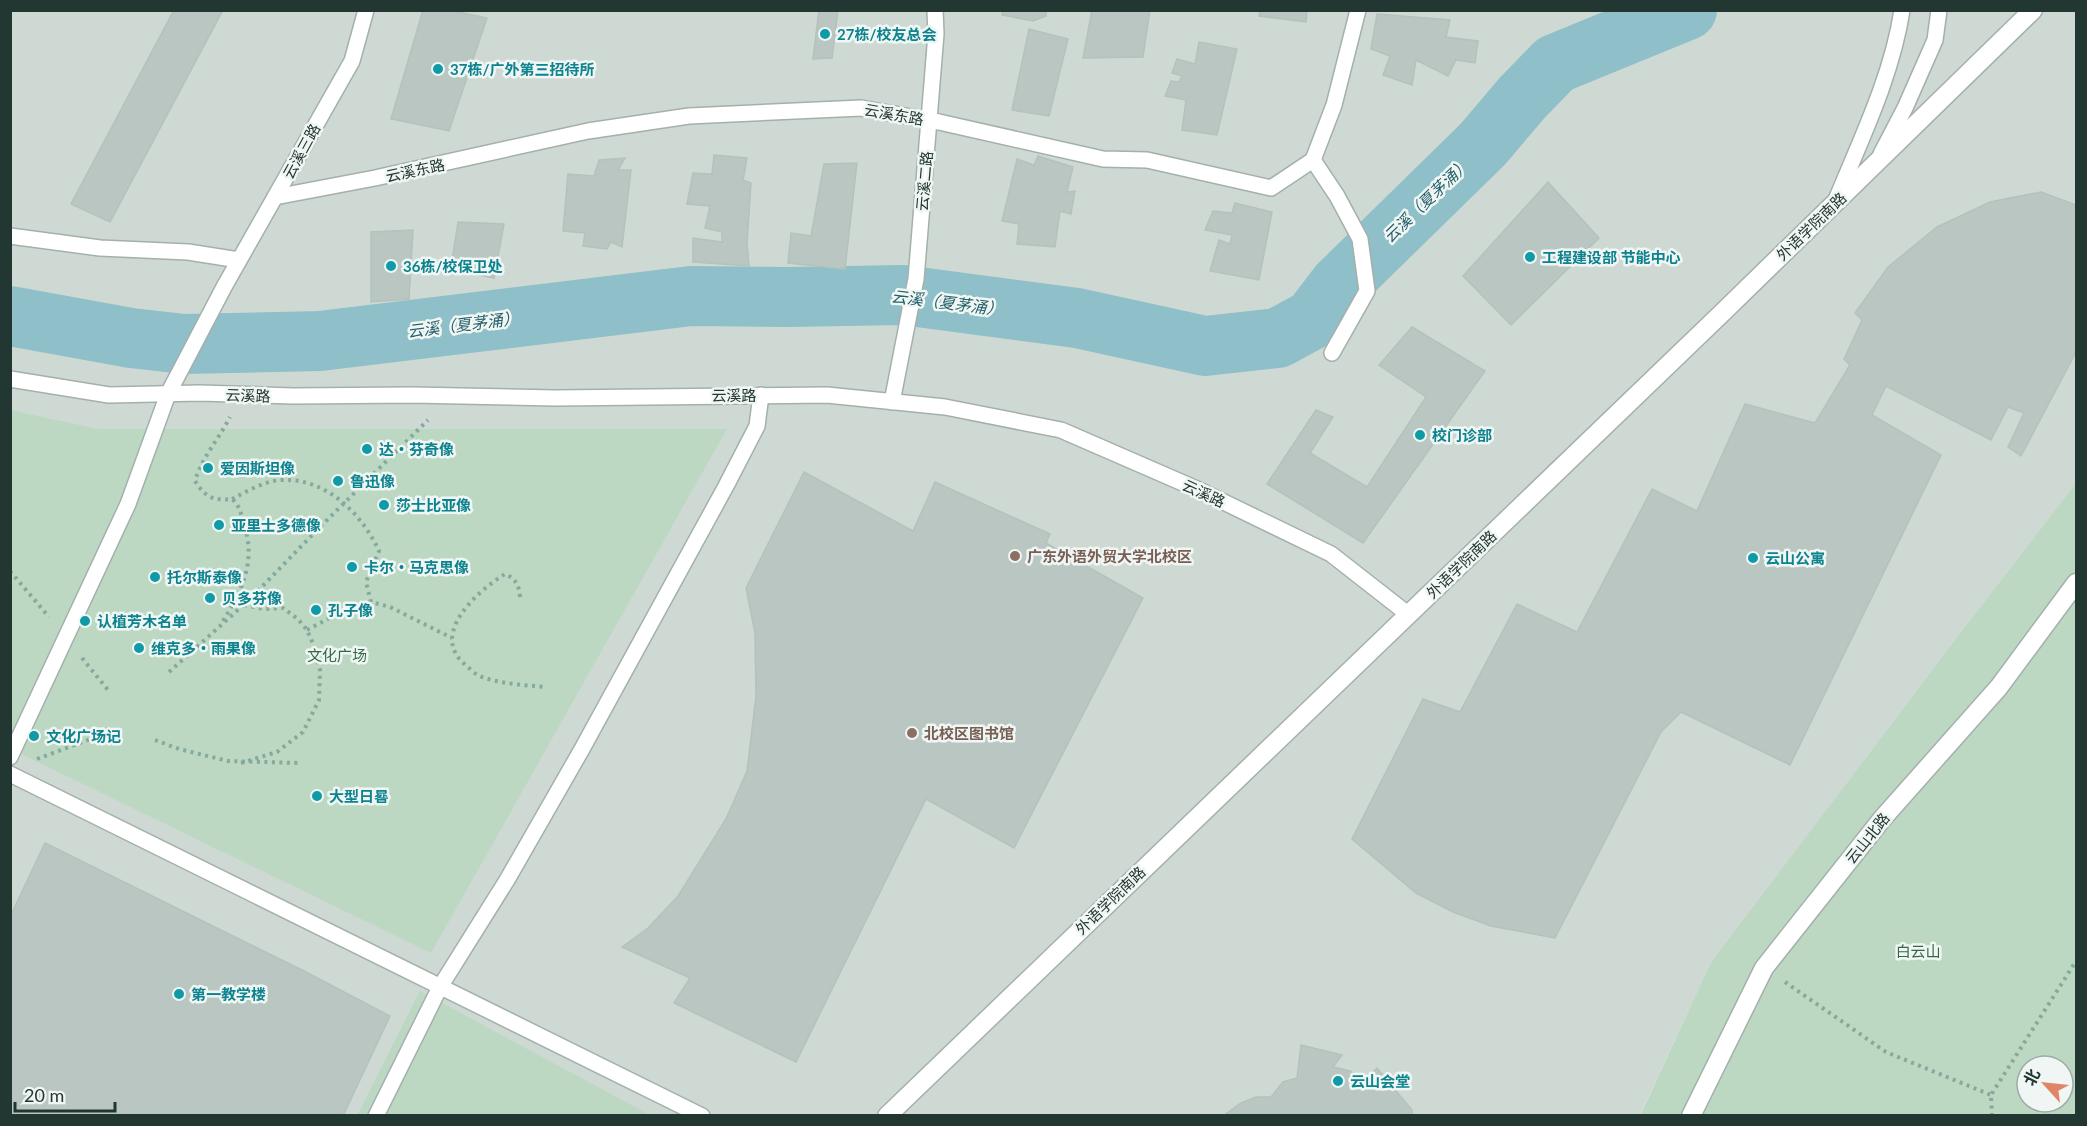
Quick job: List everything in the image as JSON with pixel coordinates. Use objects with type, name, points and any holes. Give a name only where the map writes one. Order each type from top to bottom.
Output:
[{"type":"street","name":"外语学院南路","points":[[888,1116],[2033,10]]},
{"type":"street","name":"云山北路","points":[[1690,1116],[1764,968],[1882,819],[1999,687],[2076,583]]},
{"type":"lane","name":"云溪三路","points":[[10,757],[128,504],[168,394],[224,287],[352,61],[366,10]]},
{"type":"lane","name":"云溪二路","points":[[892,402],[915,279],[936,34],[935,10]]},
{"type":"lane","points":[[1332,352],[1366,291],[1360,239],[1337,196],[1313,160],[1334,105],[1358,10]]},
{"type":"lane","points":[[1834,204],[1877,101],[1900,26],[1902,10]]},
{"type":"lane","points":[[1876,162],[1905,108],[1935,40],[1939,10]]},
{"type":"lane","name":"云溪东路","points":[[275,197],[387,176],[588,131],[689,116],[861,108],[929,120],[1103,159],[1147,160],[1271,188],[1313,160]]},
{"type":"lane","points":[[10,236],[100,248],[188,252],[239,260]]},
{"type":"lane","name":"云溪路","points":[[10,379],[109,395],[238,394],[555,398],[827,395],[945,407],[1060,430],[1199,490],[1331,554],[1409,615]]},
{"type":"lane","points":[[376,1116],[441,987],[507,880],[576,759],[726,486],[757,426],[761,395]]},
{"type":"lane","points":[[10,774],[702,1116]]},
{"type":"path","points":[[238,394],[232,413],[222,432],[207,452],[195,481],[202,493],[220,500],[232,499],[260,485],[284,480],[311,483],[333,495],[356,513],[380,551],[366,582],[371,602]]},
{"type":"path","points":[[169,672],[244,605],[453,396]]},
{"type":"path","points":[[222,624],[240,593],[249,566],[248,538],[239,505],[232,499]]},
{"type":"path","points":[[520,597],[519,586],[513,578],[505,574],[494,580],[463,610],[455,625],[451,643],[459,661],[479,676],[500,682],[545,687]]},
{"type":"path","points":[[308,630],[340,612],[371,602],[390,607],[452,638]]},
{"type":"path","points":[[241,763],[277,752],[303,732],[319,700],[320,690],[320,670],[315,646],[308,630],[284,608],[264,609],[244,605]]},
{"type":"path","points":[[33,760],[88,740],[108,729]]},
{"type":"path","points":[[155,740],[207,756],[241,763],[300,763]]},
{"type":"path","points":[[1992,1116],[1991,1095],[2076,961]]},
{"type":"path","points":[[1764,968],[1886,1052],[1991,1095]]},
{"type":"shaded area","name":"广东外语外贸大学北校区","points":[[10,11],[2076,11],[2076,483],[1711,962],[1640,1115],[11,1115]]},
{"type":"green space","name":"文化广场","points":[[10,410],[98,429],[727,429],[431,953],[11,749]]},
{"type":"green space","name":"白云山","points":[[2076,483],[2076,1115],[1640,1116],[1711,962]]},
{"type":"green space","points":[[420,991],[650,1115],[357,1116]]},
{"type":"building","points":[[174,10],[223,10],[110,222],[71,204]]},
{"type":"building","name":"37栋/广外第三招待所","points":[[423,10],[449,10],[487,18],[449,131],[391,119]]},
{"type":"building","name":"27栋/校友总会","points":[[819,10],[838,10],[832,58],[813,59]]},
{"type":"building","points":[[1003,10],[1046,10],[1046,16],[1033,21],[1002,15]]},
{"type":"building","points":[[1092,10],[1150,10],[1143,57],[1083,58]]},
{"type":"building","points":[[1260,10],[1307,10],[1306,22],[1259,16]]},
{"type":"building","points":[[1377,14],[1450,20],[1446,37],[1478,41],[1475,63],[1456,60],[1448,76],[1416,60],[1412,85],[1383,75],[1390,56],[1371,49]]},
{"type":"building","points":[[1029,29],[1068,39],[1049,116],[1012,110]]},
{"type":"building","points":[[1199,42],[1237,49],[1217,135],[1182,130],[1186,100],[1165,96],[1171,81],[1179,82],[1182,76],[1172,73],[1177,59],[1195,64]]},
{"type":"building","points":[[714,155],[747,158],[743,180],[751,183],[747,243],[749,266],[693,262],[693,238],[722,242],[722,232],[705,228],[710,206],[687,204],[693,173],[712,174]]},
{"type":"building","points":[[1038,156],[1073,167],[1067,192],[1075,191],[1071,214],[1060,211],[1055,247],[1017,244],[1019,224],[1002,221],[1017,159],[1034,165]]},
{"type":"building","points":[[625,158],[618,170],[631,170],[622,247],[611,242],[607,249],[583,246],[585,233],[563,231],[568,174],[594,176],[599,160]]},
{"type":"building","points":[[857,163],[845,269],[788,263],[791,233],[811,236],[824,164]]},
{"type":"building","name":"工程建设部 节能中心","points":[[1548,182],[1599,238],[1511,325],[1463,276]]},
{"type":"building","name":"云山公寓","points":[[2041,192],[2076,205],[2076,352],[2021,456],[2008,447],[2024,413],[2008,407],[1991,440],[1886,386],[1872,415],[1941,455],[1790,765],[1681,712],[1661,732],[1555,938],[1491,926],[1453,912],[1416,893],[1352,839],[1423,699],[1460,712],[1517,604],[1577,632],[1652,489],[1697,511],[1745,404],[1815,423],[1850,365],[1844,359],[1862,320],[1855,313],[1888,267],[1937,227],[1990,202]]},
{"type":"building","points":[[1235,203],[1272,212],[1259,280],[1210,271],[1219,240],[1230,244],[1232,235],[1205,230],[1213,211],[1232,213]]},
{"type":"building","points":[[458,222],[504,224],[494,278],[468,273],[474,261],[452,261]]},
{"type":"building","name":"36栋/校保卫处","points":[[413,230],[409,299],[371,302],[371,232]]},
{"type":"building","name":"校门诊部","points":[[1412,327],[1485,371],[1363,543],[1267,484],[1316,410],[1333,417],[1310,453],[1367,487],[1426,397],[1379,365]]},
{"type":"building","name":"北校区图书馆","points":[[804,472],[913,531],[935,482],[1050,534],[1046,543],[1143,598],[1014,848],[926,799],[796,1062],[674,1003],[690,978],[622,947],[648,928],[678,896],[726,819],[747,771],[756,696],[755,633],[746,588]]},
{"type":"building","name":"第一教学楼","points":[[45,843],[390,1016],[343,1116],[10,1116],[10,917]]},
{"type":"building","name":"云山会堂","points":[[1301,1045],[1342,1055],[1333,1067],[1350,1071],[1365,1080],[1377,1068],[1412,1110],[1412,1116],[1223,1116],[1241,1103],[1256,1097],[1271,1097],[1283,1082],[1297,1078]]},
{"type":"waterway","name":"云溪（夏茅涌）","points":[[10,316],[131,338],[184,344],[320,341],[691,296],[903,295],[1077,318],[1205,346],[1278,338],[1313,319],[1339,285],[1483,144],[1555,64],[1687,10]]},
{"type":"place","name":"27栋/校友总会","points":[[825,34]]},
{"type":"place","name":"37栋/广外第三招待所","points":[[438,69]]},
{"type":"place","name":"工程建设部 节能中心","points":[[1530,257]]},
{"type":"place","name":"36栋/校保卫处","points":[[391,266]]},
{"type":"place","name":"校门诊部","points":[[1420,435]]},
{"type":"place","name":"达・芬奇像","points":[[367,449]]},
{"type":"place","name":"爱因斯坦像","points":[[208,468]]},
{"type":"place","name":"鲁迅像","points":[[338,481]]},
{"type":"place","name":"莎士比亚像","points":[[384,505]]},
{"type":"place","name":"亚里士多德像","points":[[219,525]]},
{"type":"place","name":"广东外语外贸大学北校区","points":[[1015,556]]},
{"type":"place","name":"云山公寓","points":[[1753,558]]},
{"type":"place","name":"卡尔・马克思像","points":[[352,567]]},
{"type":"place","name":"托尔斯泰像","points":[[155,577]]},
{"type":"place","name":"贝多芬像","points":[[210,598]]},
{"type":"place","name":"孔子像","points":[[316,610]]},
{"type":"place","name":"认植芳木名单","points":[[85,621]]},
{"type":"place","name":"维克多・雨果像","points":[[139,648]]},
{"type":"place","name":"北校区图书馆","points":[[912,733]]},
{"type":"place","name":"文化广场记","points":[[34,736]]},
{"type":"place","name":"大型日晷","points":[[317,796]]},
{"type":"place","name":"第一教学楼","points":[[179,994]]},
{"type":"place","name":"云山会堂","points":[[1338,1081]]}]
